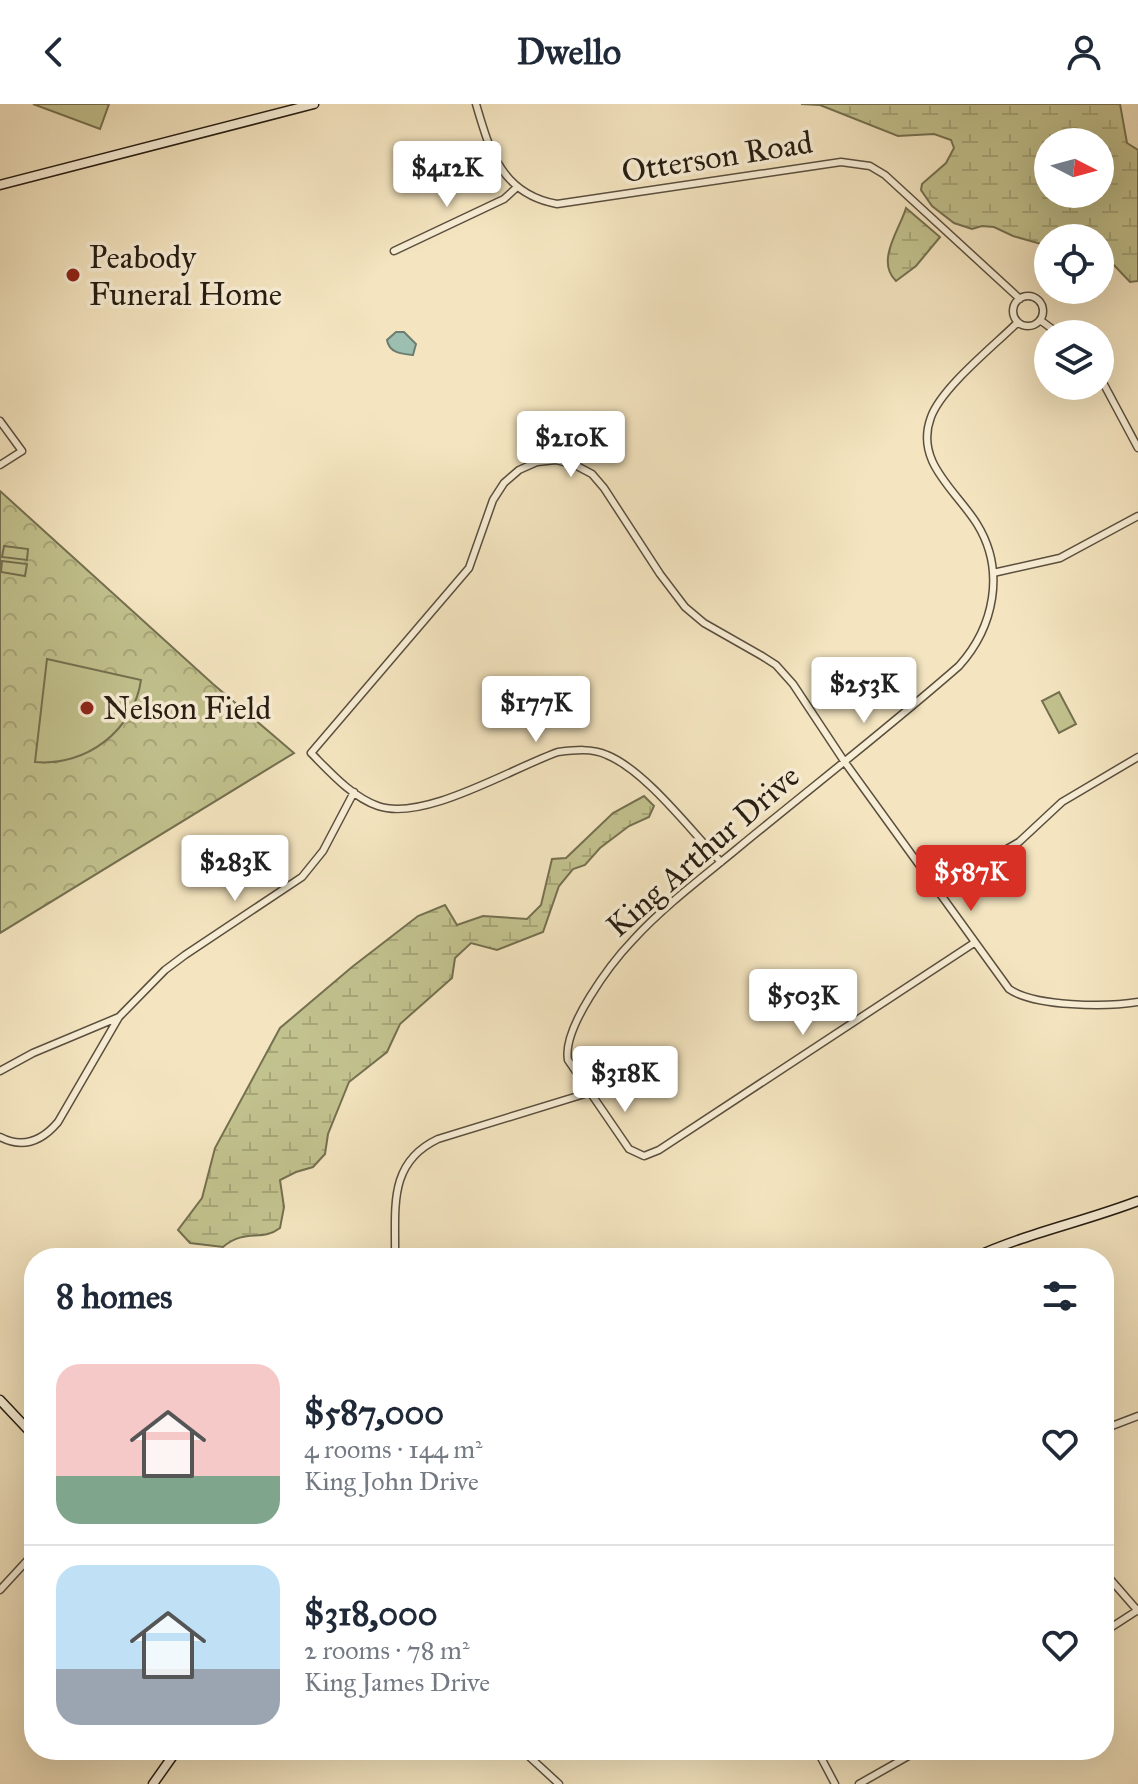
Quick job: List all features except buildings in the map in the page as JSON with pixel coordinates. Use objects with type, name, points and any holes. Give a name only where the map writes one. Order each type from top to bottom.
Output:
[{"type":"main road","points":[[0,185],[314,104]]},
{"type":"main road","points":[[996,1248],[1027,1235],[1083,1221],[1138,1201]]},
{"type":"main road","points":[[0,1400],[24,1425]]},
{"type":"main road","points":[[153,1784],[170,1760]]},
{"type":"street","points":[[394,251],[504,199],[516,188],[492,149],[476,104]]},
{"type":"street","name":"Otterson Road","points":[[516,188],[541,201],[574,204],[841,162],[861,163],[885,175],[1020,299],[1028,296],[1037,299],[1043,311],[1040,320]]},
{"type":"street","points":[[1020,299],[1014,310],[1018,322],[1030,326],[1034,324]]},
{"type":"street","name":"King Arthur Drive","points":[[974,943],[659,1150],[644,1156],[629,1149],[568,1060],[567,1043],[574,1028],[603,978],[633,939],[721,862],[946,677],[970,654],[983,633],[992,609],[993,573],[980,529],[934,468],[927,437],[931,417],[944,396],[1018,322]]},
{"type":"street","points":[[1112,400],[1138,448]]},
{"type":"street","points":[[0,421],[22,451],[0,465]]},
{"type":"street","points":[[721,862],[628,766],[607,755],[591,751],[558,752],[435,803],[411,809],[378,806],[354,792],[311,753],[469,568],[493,500],[504,483],[524,467],[556,460],[581,467],[601,483],[685,607],[704,623],[776,665],[793,684],[844,761],[1009,989],[1031,999],[1080,1003],[1138,1002]]},
{"type":"street","points":[[993,573],[1060,558],[1138,516]]},
{"type":"street","points":[[936,890],[1019,842],[1062,802],[1138,757]]},
{"type":"street","points":[[0,1137],[24,1143],[47,1134],[58,1122],[119,1017],[165,970],[302,877],[324,850],[354,792]]},
{"type":"street","points":[[0,1071],[33,1053],[119,1017]]},
{"type":"street","points":[[396,1248],[400,1179],[411,1157],[423,1146],[591,1092]]},
{"type":"street","points":[[1114,1425],[1138,1416]]},
{"type":"street","points":[[0,1590],[24,1564]]},
{"type":"street","points":[[1114,1583],[1138,1610],[1114,1626]]},
{"type":"street","points":[[533,1760],[559,1784]]},
{"type":"street","points":[[822,1760],[835,1784]]},
{"type":"street","points":[[859,1784],[901,1760]]},
{"type":"green space","points":[[33,104],[109,104],[100,129]]},
{"type":"green space","points":[[801,104],[1120,104],[1127,143],[1138,150],[1138,281],[1130,282],[1114,265],[1114,224],[1034,224],[1034,242],[994,227],[972,229],[954,223],[932,206],[921,190],[922,184],[946,163],[954,148],[951,140],[934,134],[898,136],[820,105]]},
{"type":"green space","points":[[906,208],[940,237],[916,266],[896,281],[890,273],[888,255]]},
{"type":"green space","points":[[0,491],[294,753],[0,933]]},
{"type":"green space","points":[[4,546],[28,549],[27,560],[2,557]]},
{"type":"green space","points":[[2,561],[27,564],[25,576],[1,572]]},
{"type":"green space","name":"Nelson Field","points":[[47,659],[141,680],[129,715],[104,742],[72,758],[35,762]]},
{"type":"green space","points":[[1059,692],[1076,724],[1059,733],[1042,701]]},
{"type":"green space","points":[[644,796],[654,806],[649,817],[629,826],[600,848],[585,865],[573,869],[559,886],[543,932],[497,950],[471,943],[455,958],[452,978],[400,1024],[387,1052],[349,1082],[328,1134],[325,1154],[313,1167],[280,1180],[284,1207],[280,1228],[267,1234],[239,1238],[223,1247],[190,1243],[178,1230],[202,1198],[215,1148],[280,1028],[418,916],[445,905],[457,925],[483,916],[527,919],[541,905],[552,859],[566,858],[613,813]]},
{"type":"shaded area","points":[[396,332],[404,332],[416,344],[413,355],[390,348],[387,340]]},
{"type":"place","name":"Peabody Funeral Home","points":[[73,275]]},
{"type":"place","name":"Nelson Field","points":[[87,708]]}]
